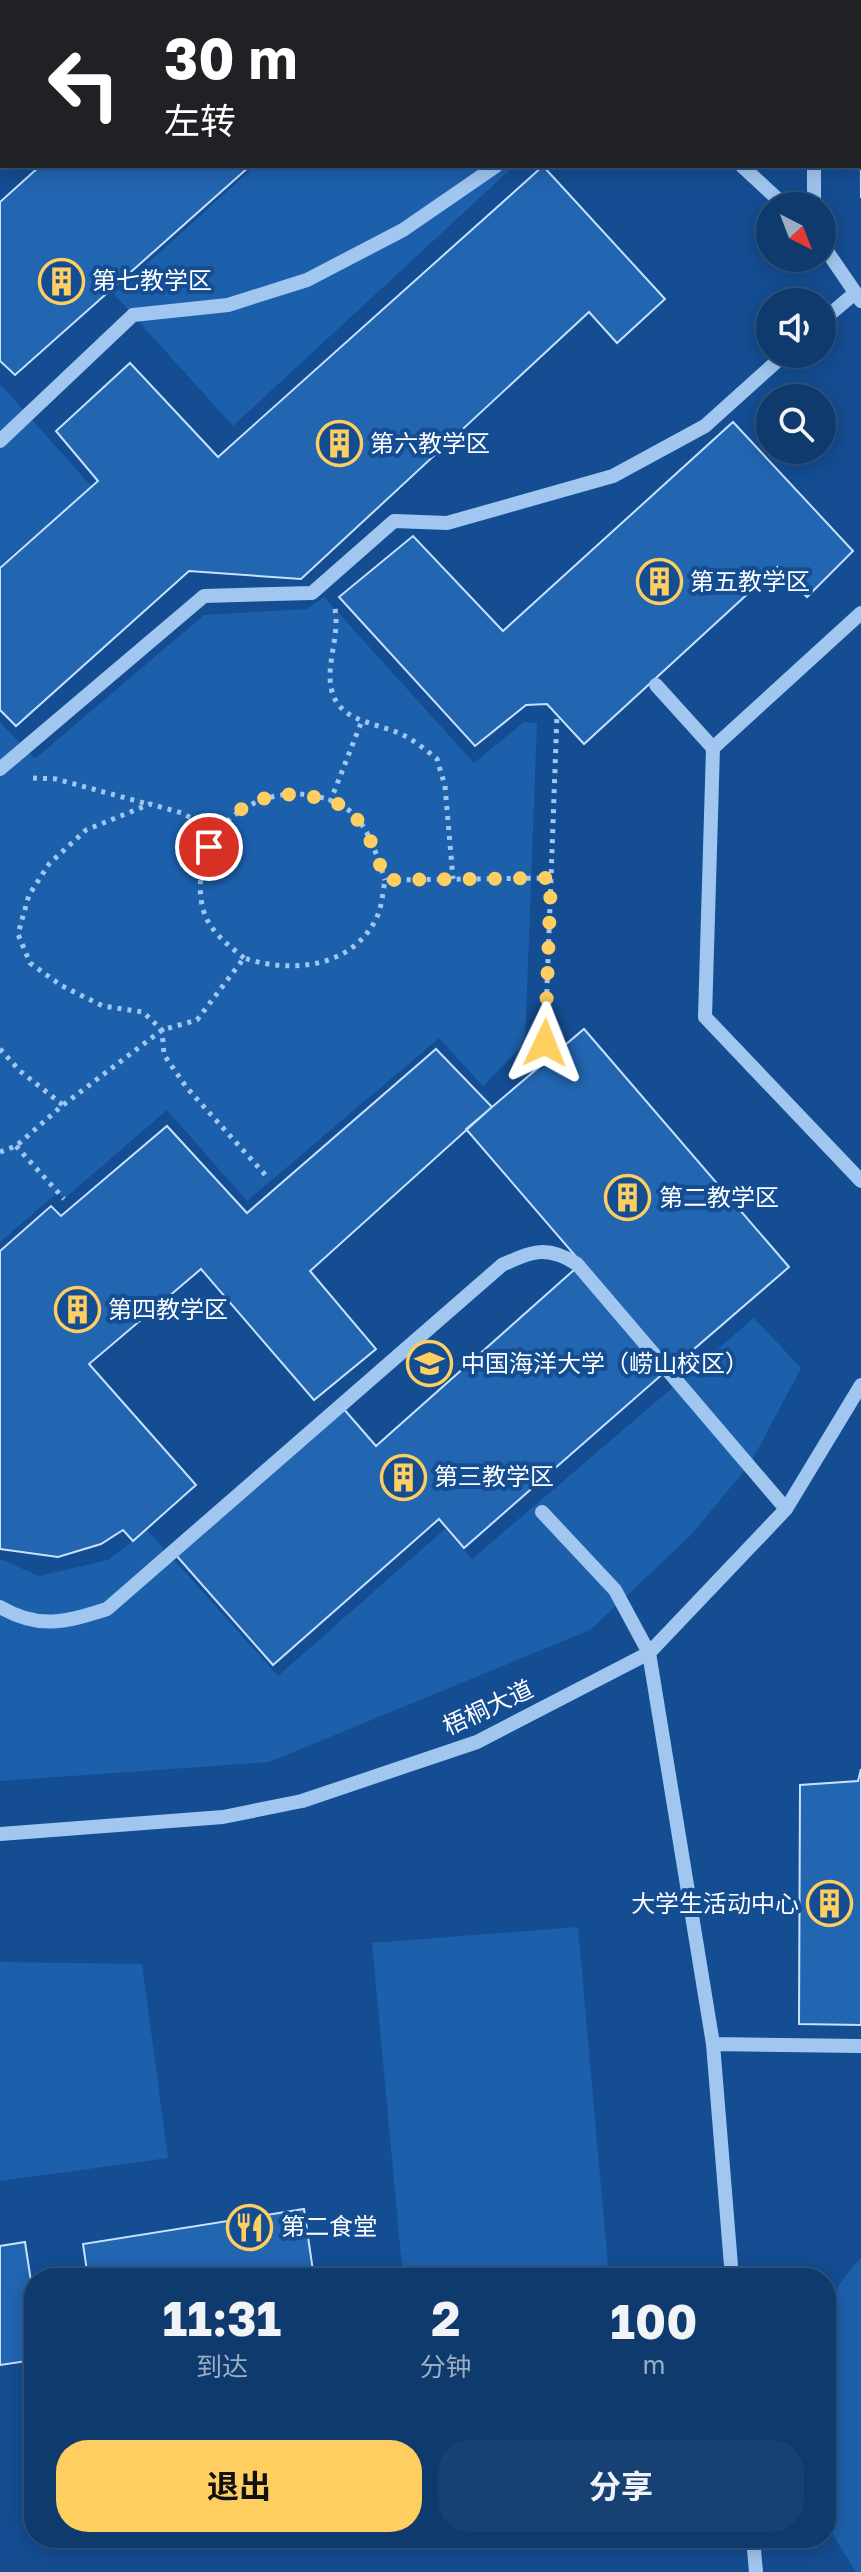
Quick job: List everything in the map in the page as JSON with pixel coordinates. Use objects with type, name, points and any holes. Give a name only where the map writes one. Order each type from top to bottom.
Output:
[{"type":"lane","points":[[0,441],[133,315],[228,305],[307,280],[403,230],[493,168]]},
{"type":"lane","points":[[744,168],[770,192]]},
{"type":"lane","points":[[814,168],[814,192]]},
{"type":"lane","points":[[836,265],[858,297],[836,312]]},
{"type":"lane","points":[[0,769],[204,596],[312,593],[394,521],[447,523],[613,476],[705,426],[769,368]]},
{"type":"lane","points":[[713,748],[861,613]]},
{"type":"lane","points":[[656,685],[713,748],[705,1017],[861,1181]]},
{"type":"lane","points":[[0,1607],[23,1621],[72,1620],[107,1609],[502,1265],[526,1254],[555,1250],[577,1264],[786,1509]]},
{"type":"lane","name":"梧桐大道","points":[[0,1834],[223,1817],[302,1801],[477,1742],[649,1653],[786,1509],[861,1385]]},
{"type":"lane","points":[[542,1512],[615,1590],[649,1653],[713,2044],[731,2268]]},
{"type":"lane","points":[[713,2044],[861,2046]]},
{"type":"lane","points":[[754,2548],[756,2572]]},
{"type":"path","points":[[318,587],[336,610],[330,678],[335,700],[347,715],[361,723],[402,734],[437,759],[445,786],[453,879]]},
{"type":"path","points":[[545,1043],[557,714]]},
{"type":"path","points":[[330,802],[361,723]]},
{"type":"path","points":[[28,778],[56,779],[182,813],[216,832]]},
{"type":"path","points":[[276,793],[303,794],[330,802],[345,807],[363,827],[385,880],[376,918],[349,950],[320,964],[292,968],[244,958],[220,938],[207,921],[199,892],[202,863],[216,832],[245,806],[276,793]]},
{"type":"path","points":[[150,804],[86,830],[49,864],[29,895],[18,934],[30,963],[62,986],[103,1006],[143,1012],[162,1030],[164,1055],[187,1088],[269,1179]]},
{"type":"path","points":[[385,880],[551,878]]},
{"type":"path","points":[[0,1152],[16,1146],[63,1105],[162,1030],[197,1020],[244,958]]},
{"type":"path","points":[[0,1049],[20,1071],[63,1105]]},
{"type":"path","points":[[16,1146],[64,1199]]},
{"type":"shaded area","points":[[253,168],[512,168],[233,426],[114,294]]},
{"type":"shaded area","points":[[0,384],[92,487],[0,565]]},
{"type":"shaded area","points":[[324,597],[474,763],[524,722],[537,723],[525,1043],[483,1086],[439,1038],[247,1201],[167,1110],[64,1199],[57,1193],[0,1242],[0,722],[35,759],[204,615],[307,609]]},
{"type":"shaded area","points":[[754,1318],[801,1368],[750,1464],[689,1537],[590,1630],[269,1762],[0,1781],[0,1559],[39,1576],[108,1560],[147,1530],[278,1676],[445,1529],[472,1559]]},
{"type":"shaded area","points":[[578,1927],[608,2268],[402,2268],[372,1943]]},
{"type":"shaded area","points":[[0,1962],[142,1964],[168,2158],[0,2181]]},
{"type":"shaded area","points":[[861,2257],[861,2572],[856,2572],[836,2539],[836,2293]]},
{"type":"building","name":"第七教学区","points":[[38,168],[248,168],[15,375],[0,361],[0,202]]},
{"type":"building","name":"第六教学区","points":[[541,168],[545,168],[665,299],[617,343],[589,312],[301,579],[189,571],[16,726],[0,710],[0,568],[98,481],[56,431],[130,363],[218,457]]},
{"type":"building","name":"第五教学区","points":[[733,422],[756,447],[756,464],[772,464],[853,551],[807,597],[777,567],[584,744],[547,704],[526,705],[475,746],[339,597],[413,536],[503,631]]},
{"type":"building","name":"第二教学区","points":[[584,1029],[789,1267],[672,1368],[466,1129]]},
{"type":"building","name":"第四教学区","points":[[436,1049],[492,1107],[310,1271],[376,1349],[314,1400],[201,1269],[89,1364],[196,1485],[133,1541],[123,1530],[101,1544],[58,1557],[0,1549],[0,1251],[51,1206],[61,1216],[167,1126],[247,1213]]},
{"type":"building","name":"第三教学区","points":[[575,1269],[666,1371],[464,1548],[439,1519],[273,1665],[175,1554],[342,1407],[376,1446]]},
{"type":"building","name":"大学生活动中心","points":[[861,1769],[861,2025],[799,2024],[800,1785],[858,1781]]},
{"type":"building","name":"第二食堂","points":[[304,2209],[313,2268],[87,2268],[83,2244]]},
{"type":"building","points":[[25,2242],[29,2268],[24,2268],[24,2361],[0,2365],[0,2246]]},
{"type":"place","name":"第七教学区","points":[[61,281]]},
{"type":"place","name":"第六教学区","points":[[339,444]]},
{"type":"place","name":"第五教学区","points":[[659,582]]},
{"type":"place","name":"第二教学区","points":[[628,1198]]},
{"type":"place","name":"第四教学区","points":[[77,1310]]},
{"type":"place","name":"中国海洋大学（崂山校区）","points":[[430,1364]]},
{"type":"place","name":"第三教学区","points":[[403,1477]]},
{"type":"place","name":"大学生活动中心","points":[[830,1904]]},
{"type":"place","name":"第二食堂","points":[[250,2227]]},
{"type":"route","points":[[209,847],[216,832],[245,806],[276,793],[303,794],[345,807],[363,827],[376,851],[385,880],[551,878],[545,1043]]}]
